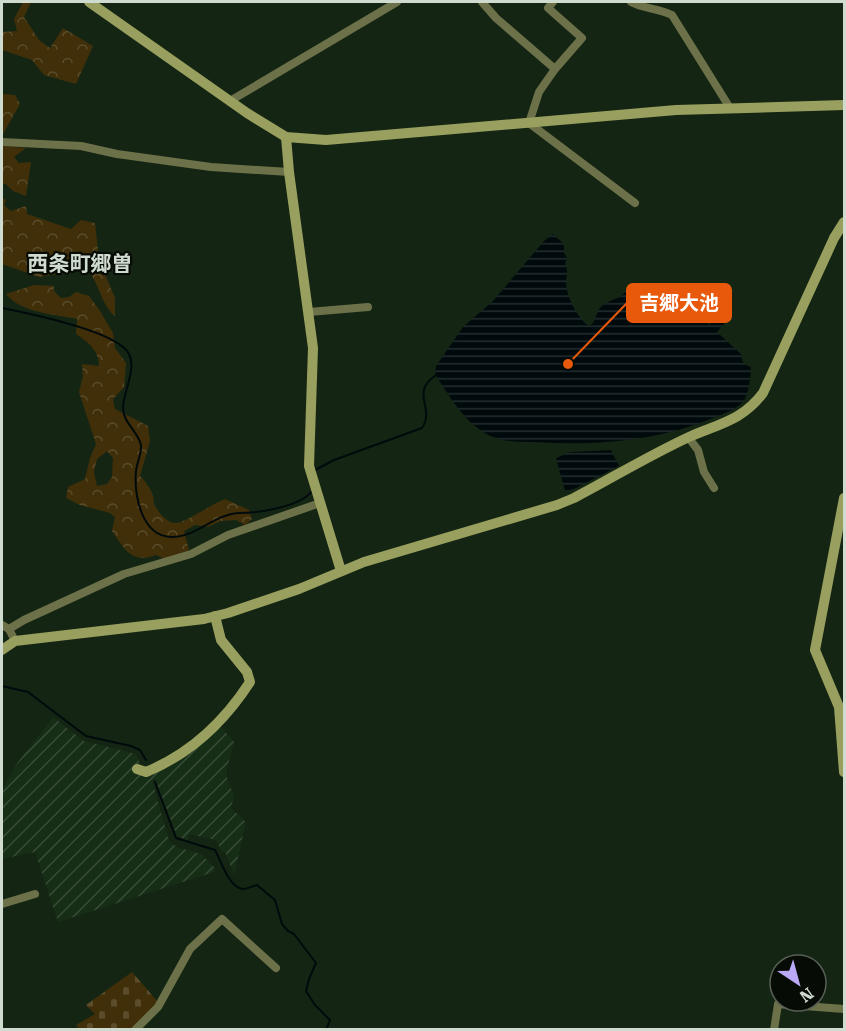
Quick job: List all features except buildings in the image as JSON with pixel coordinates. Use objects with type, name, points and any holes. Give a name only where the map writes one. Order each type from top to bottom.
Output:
[{"type":"street","points":[[89,2],[272,130],[286,137],[326,140],[676,110],[844,105]]},
{"type":"street","points":[[230,101],[397,2]]},
{"type":"street","points":[[482,2],[496,18],[555,69]]},
{"type":"street","points":[[529,123],[539,92],[555,69],[582,38],[548,8],[553,2]]},
{"type":"street","points":[[631,2],[672,15],[730,108]]},
{"type":"street","points":[[529,123],[635,203]]},
{"type":"street","points":[[286,137],[313,348],[309,466],[341,571]]},
{"type":"street","points":[[2,142],[81,146],[211,167],[289,172]]},
{"type":"street","points":[[2,650],[15,641],[215,616],[270,600],[394,552],[557,505],[688,437],[737,418],[756,403],[763,393],[834,238],[844,222]]},
{"type":"street","points":[[309,312],[368,307]]},
{"type":"street","points":[[688,437],[698,450],[704,472],[714,488]]},
{"type":"street","points":[[844,498],[815,650],[839,707],[843,733],[844,772]]},
{"type":"street","points":[[15,641],[5,627],[124,574],[191,554],[228,535],[320,503]]},
{"type":"street","points":[[136,769],[146,772],[154,769],[178,756],[198,741],[235,705],[250,682],[247,672],[221,640],[215,616]]},
{"type":"street","points":[[2,904],[35,894]]},
{"type":"street","points":[[135,1029],[158,1007],[190,949],[222,919],[276,968]]},
{"type":"street","points":[[774,1029],[778,1004],[844,1009]]},
{"type":"shaded area","points":[[553,234],[564,244],[564,253],[567,258],[566,283],[571,301],[580,318],[589,326],[604,304],[630,289],[665,283],[672,287],[709,324],[732,312],[717,332],[741,354],[744,362],[751,367],[749,387],[743,402],[725,413],[696,424],[628,440],[581,443],[518,442],[493,437],[475,426],[446,392],[435,374],[436,366],[463,327],[493,301],[544,241]]},
{"type":"shaded area","points":[[611,450],[619,466],[574,489],[565,491],[556,458],[570,452]]},
{"type":"shaded area","points":[[53,717],[84,741],[136,754],[141,766],[145,768],[187,745],[214,720],[234,742],[227,768],[227,778],[234,796],[231,808],[246,822],[234,875],[225,852],[222,852],[216,840],[189,834],[187,840],[177,836],[155,779],[152,780],[169,841],[177,847],[201,854],[215,868],[214,872],[58,922],[35,852],[2,859],[2,790],[15,766]]},
{"type":"green space","points":[[23,2],[31,2],[24,17],[39,40],[50,48],[63,28],[93,46],[76,84],[44,75],[32,60],[2,50],[2,32],[17,31],[14,19]]},
{"type":"green space","points":[[2,94],[15,95],[20,104],[2,136]]},
{"type":"green space","points":[[2,146],[26,148],[14,157],[19,163],[31,162],[26,196],[2,184]]},
{"type":"green space","points":[[2,198],[6,200],[4,205],[11,211],[26,206],[27,214],[71,229],[81,220],[95,223],[99,260],[115,298],[115,316],[105,304],[92,275],[80,264],[70,272],[39,277],[2,264]]},
{"type":"green space","points":[[34,285],[54,286],[54,291],[61,298],[69,297],[76,292],[89,296],[100,311],[113,333],[115,348],[126,363],[124,387],[113,399],[115,409],[148,426],[150,441],[140,476],[150,488],[155,506],[164,517],[170,522],[181,522],[225,499],[249,510],[252,519],[245,525],[236,520],[221,521],[208,527],[195,525],[184,531],[189,550],[165,559],[156,555],[141,558],[130,554],[112,531],[115,517],[110,513],[80,505],[66,498],[68,487],[85,479],[96,444],[79,392],[83,376],[82,364],[99,366],[99,360],[89,343],[76,334],[77,319],[29,309],[6,294]],"holes":[[[107,451],[113,458],[112,477],[107,484],[97,486],[94,472],[97,459]]]},
{"type":"green space","points":[[132,972],[158,1002],[133,1029],[79,1029],[76,1025],[95,1014],[86,1005]]},
{"type":"waterway","points":[[2,308],[90,331],[108,338],[129,354],[131,373],[123,408],[125,418],[141,445],[136,471],[136,491],[146,522],[161,535],[180,536],[230,514],[289,505],[306,497],[312,491]]},
{"type":"waterway","points":[[315,470],[334,460],[422,428],[426,414],[423,394],[425,387],[438,374]]},
{"type":"waterway","points":[[2,686],[28,692],[86,736],[131,746],[140,750],[146,760]]},
{"type":"waterway","points":[[155,782],[176,838],[215,850],[234,884],[243,889],[257,885],[275,900],[282,924],[294,934],[316,963],[306,991],[315,1005],[330,1020],[326,1030]]},
{"type":"place","name":"吉郷大池","points":[[568,364]]},
{"type":"district","name":"西条町郷曽","points":[[80,264]]}]
